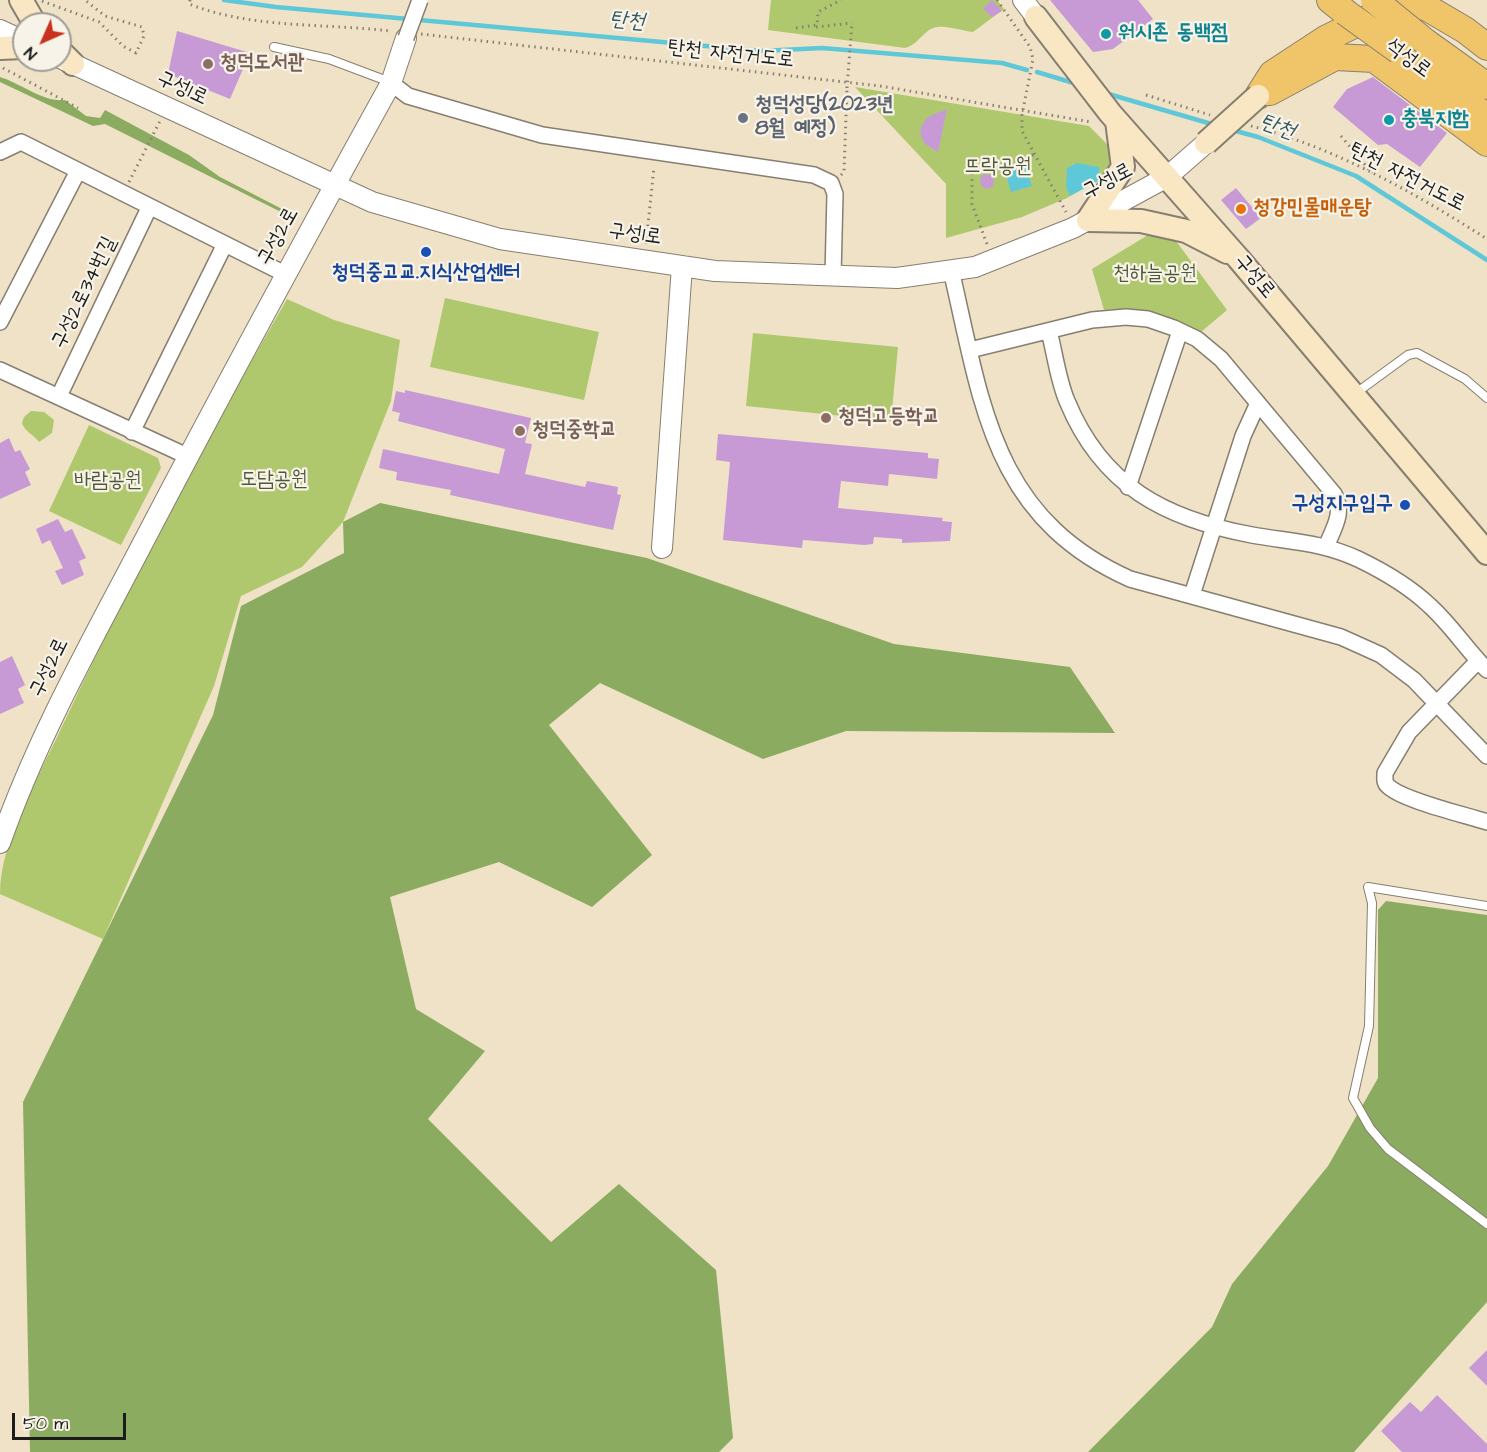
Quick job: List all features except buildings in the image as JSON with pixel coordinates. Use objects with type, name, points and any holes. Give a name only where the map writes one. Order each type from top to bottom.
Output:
[{"type":"highway","name":"석성로","points":[[1374,0],[1427,43],[1487,86]]},
{"type":"highway","name":"석성로","points":[[1337,6],[1487,117]]},
{"type":"highway","points":[[1258,96],[1272,75],[1327,38],[1379,13],[1424,6],[1465,30],[1487,47]]},
{"type":"highway","points":[[1258,96],[1285,86],[1335,57],[1374,59],[1487,143]]},
{"type":"main road","name":"구성로","points":[[1029,9],[1106,119],[1167,177],[1238,258],[1487,554]]},
{"type":"main road","points":[[1206,143],[1258,96]]},
{"type":"main road","points":[[1081,224],[1123,167],[1106,119]]},
{"type":"main road","points":[[1081,224],[1141,221],[1186,231],[1238,258]]},
{"type":"street","points":[[407,34],[420,0]]},
{"type":"street","name":"구성2로","points":[[0,843],[64,693],[187,456],[391,83],[407,34]]},
{"type":"street","name":"구성1로","points":[[72,62],[372,202],[500,240],[715,271],[897,278],[975,267],[1081,224],[1167,177],[1206,143]]},
{"type":"street","points":[[391,83],[408,96],[542,135],[814,175],[831,183],[835,194],[833,276]]},
{"type":"street","points":[[0,152],[21,142],[224,246],[285,274]]},
{"type":"street","points":[[0,322],[78,171]]},
{"type":"street","name":"구성2로34번길","points":[[59,396],[149,208]]},
{"type":"street","points":[[132,432],[224,246]]},
{"type":"street","points":[[662,548],[682,266]]},
{"type":"street","points":[[951,270],[995,444],[1011,477],[1031,507],[1077,550],[1102,567],[1130,579],[1341,637],[1381,655],[1414,680],[1487,756]]},
{"type":"street","points":[[970,350],[1092,320],[1126,317],[1148,319],[1197,339],[1221,359],[1341,505],[1326,547]]},
{"type":"street","points":[[1049,331],[1066,400],[1106,466],[1128,487],[1168,512],[1251,535],[1312,542],[1357,559],[1402,583],[1430,605],[1482,665],[1436,704],[1401,744],[1385,773],[1386,785],[1421,802],[1487,822]]},
{"type":"street","points":[[1128,487],[1180,331]]},
{"type":"street","points":[[0,370],[187,456]]},
{"type":"street","points":[[1192,595],[1243,436],[1258,403]]},
{"type":"lane","points":[[274,47],[329,59],[391,83]]},
{"type":"lane","points":[[1354,395],[1408,355],[1417,353],[1465,379],[1487,398]]},
{"type":"lane","points":[[1487,906],[1368,887],[1372,912],[1369,1026],[1353,1098],[1370,1128],[1388,1149],[1487,1224]]},
{"type":"path","points":[[41,0],[99,22],[123,46],[136,53],[144,36],[142,27],[105,16],[85,0]]},
{"type":"path","points":[[841,0],[818,12],[817,25],[796,28],[852,23],[844,172]]},
{"type":"path","points":[[997,0],[1030,46],[1033,59],[1023,110],[1022,131],[1081,224]]},
{"type":"path","name":"탄천 자전거도로","points":[[189,2],[261,23],[407,34],[880,86],[1023,110],[1106,119]]},
{"type":"path","points":[[0,66],[78,108]]},
{"type":"path","points":[[123,194],[167,108]]},
{"type":"path","points":[[1341,136],[1373,174]]},
{"type":"path","name":"탄천 자전거도로","points":[[1312,148],[1373,174],[1424,200],[1487,239]]},
{"type":"path","points":[[645,261],[655,152]]},
{"type":"path","points":[[993,260],[972,204],[972,172],[987,168],[999,169],[1035,154]]},
{"type":"green space","points":[[771,0],[997,0],[1004,9],[973,32],[947,27],[933,28],[914,44],[905,48],[768,30]]},
{"type":"green space","points":[[0,77],[49,99],[65,100],[86,116],[100,118],[105,110],[189,155],[220,177],[284,210],[283,213],[105,124],[93,126],[0,82]]},
{"type":"green space","name":"뜨락공원","points":[[855,87],[1089,126],[1112,149],[1108,174],[1067,198],[1022,217],[946,238],[946,184]]},
{"type":"green space","name":"천하늘공원","points":[[1153,232],[1176,241],[1227,310],[1201,332],[1154,313],[1131,309],[1104,310],[1092,269]]},
{"type":"green space","points":[[445,298],[599,332],[584,400],[430,367]]},
{"type":"green space","name":"도담공원","points":[[287,299],[334,320],[400,340],[391,401],[343,522],[302,567],[241,596],[214,686],[103,939],[0,894],[6,854],[21,812],[140,568],[226,406]]},
{"type":"green space","points":[[753,333],[898,347],[891,421],[746,406]]},
{"type":"green space","points":[[31,411],[44,412],[54,420],[52,433],[39,442],[22,423],[24,417]]},
{"type":"green space","name":"바람공원","points":[[89,425],[158,458],[161,468],[121,545],[49,511]]},
{"type":"green space","points":[[380,503],[647,558],[894,644],[1070,667],[1115,733],[846,731],[763,759],[600,683],[549,725],[652,855],[592,907],[499,862],[390,897],[416,1009],[485,1051],[428,1119],[551,1242],[619,1184],[716,1270],[733,1438],[719,1452],[30,1452],[23,1102],[213,715],[241,606],[344,553],[343,522]]},
{"type":"green space","points":[[1386,901],[1487,915],[1487,1302],[1354,1452],[1088,1452],[1212,1327],[1232,1284],[1328,1166],[1378,1078],[1378,910]]},
{"type":"water","points":[[1077,163],[1099,167],[1100,180],[1070,196],[1066,187],[1067,168]]},
{"type":"water","points":[[1025,166],[1032,186],[1011,192],[1005,172]]},
{"type":"waterway","name":"탄천","points":[[224,0],[276,7],[761,51],[822,48],[1002,63],[1027,70]]},
{"type":"waterway","name":"탄천","points":[[1037,72],[1077,84]]},
{"type":"waterway","name":"탄천","points":[[1105,93],[1215,125]]},
{"type":"waterway","name":"탄천","points":[[1232,130],[1258,137],[1356,176],[1487,260]]},
{"type":"place","name":"워시존 동백점","points":[[1106,34]]},
{"type":"place","name":"청덕도서관","points":[[208,64]]},
{"type":"place","name":"청덕성당(2023년 8월 예정)","points":[[743,118]]},
{"type":"place","name":"충북지함","points":[[1389,120]]},
{"type":"place","name":"청강민물매운탕","points":[[1241,209]]},
{"type":"place","name":"청덕중고교.지식산업센터","points":[[426,252]]},
{"type":"place","name":"청덕고등학교","points":[[826,418]]},
{"type":"place","name":"청덕중학교","points":[[520,431]]},
{"type":"place","name":"구성지구입구","points":[[1405,505]]}]
